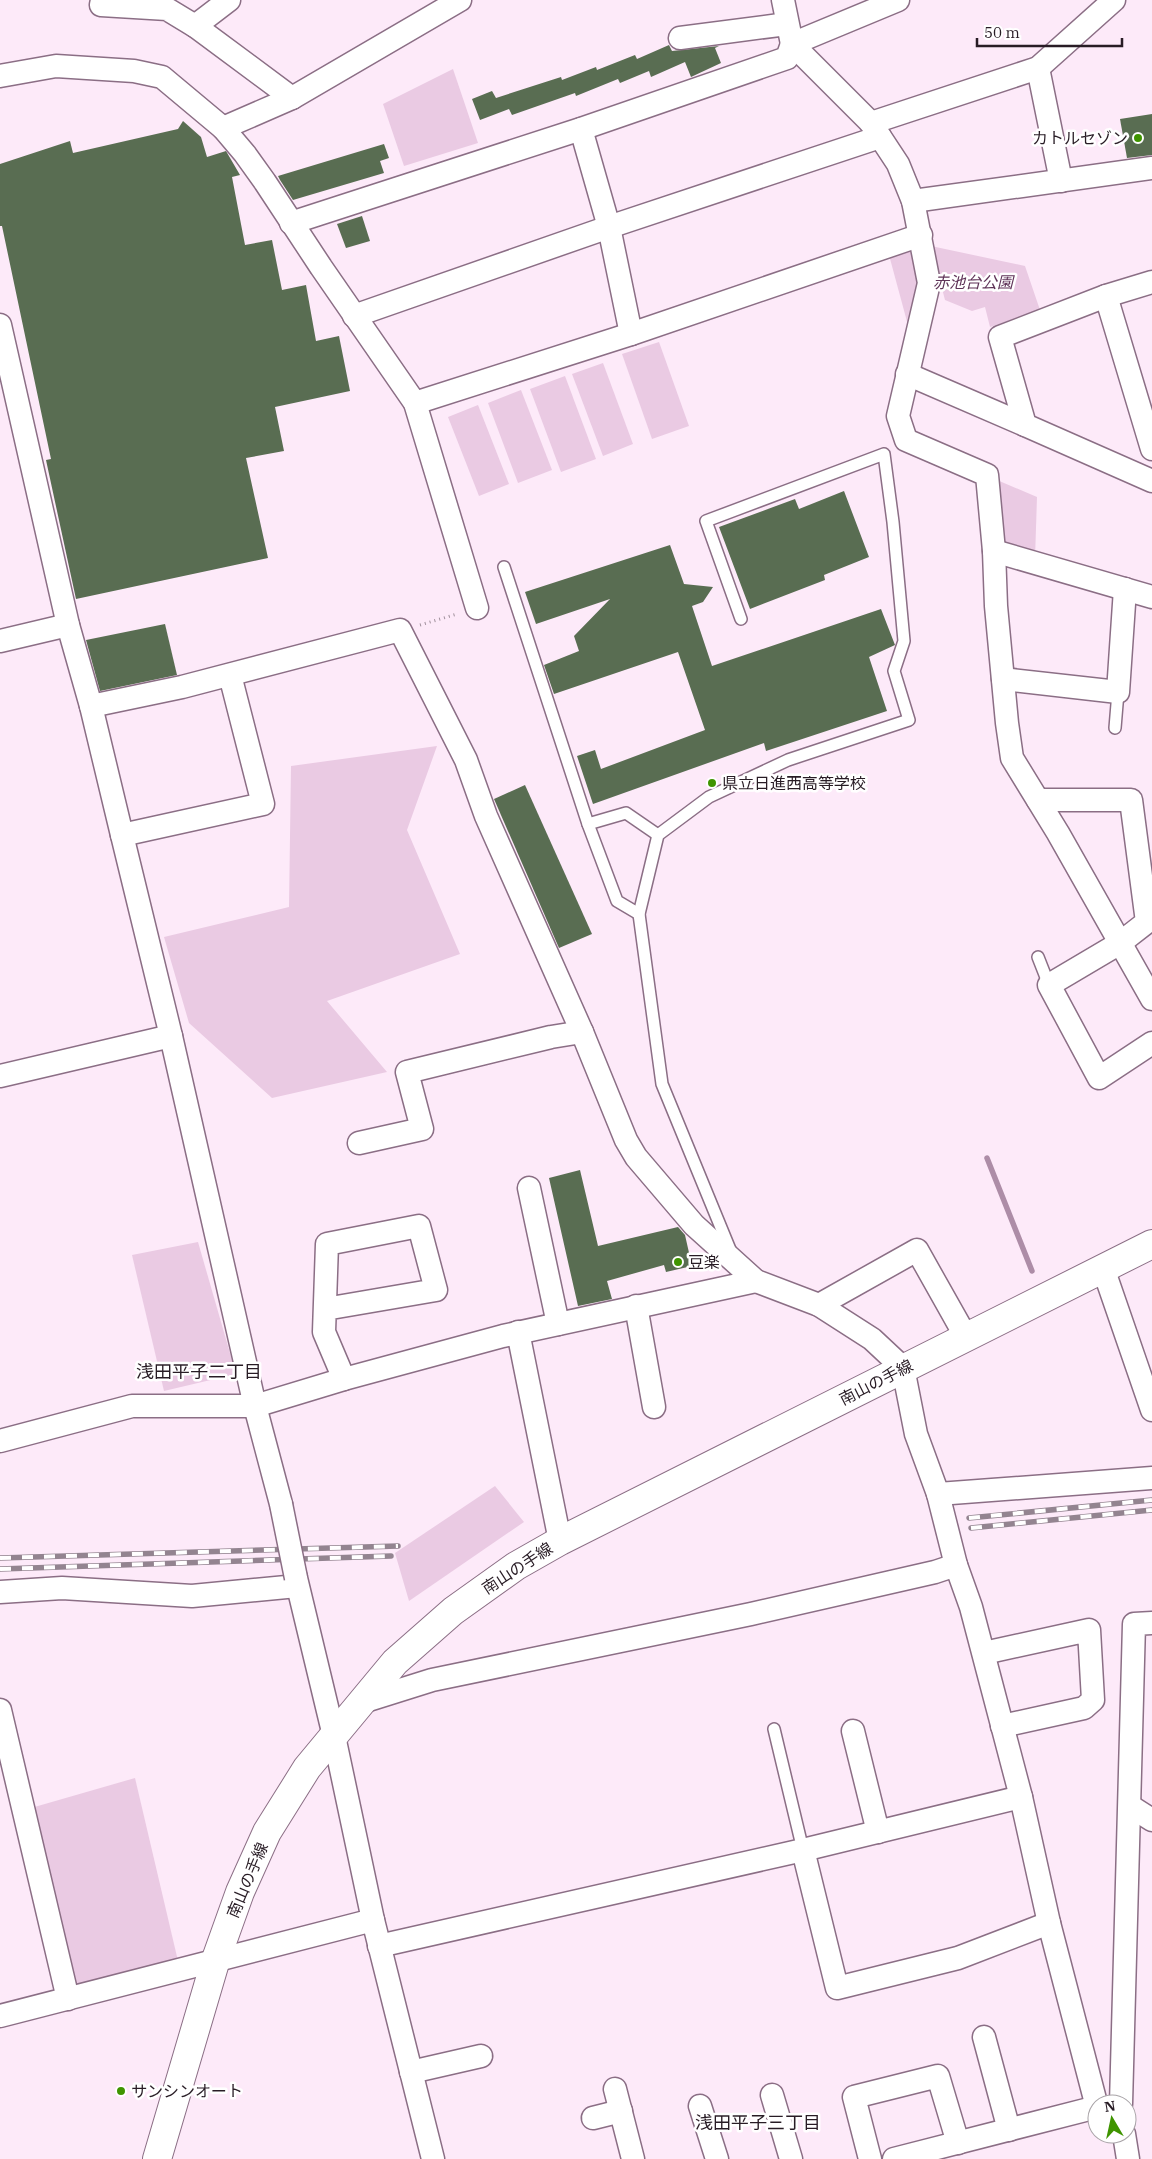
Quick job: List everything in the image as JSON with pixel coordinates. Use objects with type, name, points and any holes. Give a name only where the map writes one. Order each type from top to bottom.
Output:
[{"type":"street","points":[[102,0],[101,5],[166,9],[195,26],[292,98]]},
{"type":"street","points":[[195,26],[229,0]]},
{"type":"street","points":[[223,128],[292,98],[460,0]]},
{"type":"street","points":[[291,222],[581,129],[787,58],[790,34],[783,0]]},
{"type":"street","points":[[680,38],[790,34],[898,0]]},
{"type":"street","points":[[354,316],[609,227],[1038,68],[1114,0]]},
{"type":"street","points":[[790,34],[875,130],[898,164],[914,201],[929,283],[898,416],[906,440],[987,475],[994,551],[996,606],[1012,758],[1152,999]]},
{"type":"street","points":[[0,76],[56,66],[134,71],[162,77],[223,128],[245,154],[415,403],[477,608]]},
{"type":"street","points":[[1038,68],[1060,181]]},
{"type":"street","points":[[581,129],[609,227],[631,334]]},
{"type":"street","points":[[914,201],[1152,168]]},
{"type":"street","points":[[415,403],[631,334],[921,235]]},
{"type":"street","points":[[1025,425],[1000,337],[1106,296],[1152,282]]},
{"type":"street","points":[[1106,296],[1152,449]]},
{"type":"street","points":[[0,325],[68,625],[91,706],[171,1036],[255,1406],[281,1504],[297,1582],[334,1736],[379,1946],[433,2159]]},
{"type":"street","points":[[907,374],[1152,481]]},
{"type":"street","points":[[994,551],[1152,597]]},
{"type":"street","points":[[1003,679],[1118,692],[1125,589]]},
{"type":"street","points":[[0,641],[68,625]]},
{"type":"street","points":[[91,706],[230,675],[400,630],[466,760],[486,816],[582,1032],[626,1140],[636,1157],[694,1225],[756,1281],[820,1305],[872,1339],[903,1368],[916,1434],[938,1494],[956,1565],[972,1607],[1021,1797],[1049,1923],[1094,2094]]},
{"type":"street","points":[[122,835],[263,804],[230,675]]},
{"type":"street","points":[[1038,800],[1131,800],[1147,922],[1120,943],[1049,985],[1099,1078],[1152,1043]]},
{"type":"street","points":[[359,1143],[422,1129],[407,1072],[551,1037],[582,1032]]},
{"type":"street","points":[[0,1076],[171,1036]]},
{"type":"street","points":[[529,1188],[558,1324]]},
{"type":"street","points":[[325,1309],[436,1290],[419,1226],[326,1244],[324,1332],[344,1379]]},
{"type":"street","name":"南山の手線","points":[[157,2159],[216,1959],[240,1892],[267,1832],[307,1768],[395,1662],[453,1611],[516,1566],[560,1541],[1152,1244]]},
{"type":"street","points":[[820,1305],[917,1250],[966,1337]]},
{"type":"street","points":[[1103,1268],[1147,1384],[1152,1410]]},
{"type":"street","points":[[0,1441],[132,1406],[255,1406],[344,1379],[518,1332],[756,1281]]},
{"type":"street","points":[[636,1306],[654,1407]]},
{"type":"street","points":[[518,1332],[560,1541]]},
{"type":"street","points":[[938,1494],[1152,1478]]},
{"type":"street","points":[[362,1702],[432,1680],[751,1614],[935,1572],[956,1565]]},
{"type":"street","points":[[0,1592],[62,1588],[192,1596],[297,1582]]},
{"type":"street","points":[[1121,2094],[1134,1624],[1152,1623]]},
{"type":"street","points":[[984,1653],[1090,1630],[1093,1700],[1084,1708],[1002,1726]]},
{"type":"street","points":[[0,1710],[68,1999]]},
{"type":"street","points":[[853,1731],[878,1832]]},
{"type":"street","points":[[379,1946],[803,1850],[1021,1797]]},
{"type":"street","points":[[1130,1806],[1152,1820]]},
{"type":"street","points":[[803,1850],[837,1988],[958,1958],[1049,1923]]},
{"type":"street","points":[[0,2016],[373,1920]]},
{"type":"street","points":[[984,2037],[1009,2130]]},
{"type":"street","points":[[411,2072],[481,2056]]},
{"type":"street","points":[[870,2159],[854,2097],[938,2076],[958,2143]]},
{"type":"street","points":[[615,2089],[633,2159]]},
{"type":"street","points":[[772,2095],[791,2159]]},
{"type":"street","points":[[894,2159],[1087,2110]]},
{"type":"street","points":[[593,2118],[620,2111]]},
{"type":"street","points":[[699,2121],[717,2159]]},
{"type":"street","points":[[1126,2144],[1128,2159]]},
{"type":"lane","points":[[734,1261],[662,1084],[639,914],[658,835],[709,797],[788,760],[909,720],[894,671],[904,641],[893,522],[884,454],[706,521],[741,619]]},
{"type":"lane","points":[[504,567],[588,824],[617,901],[639,914]]},
{"type":"lane","points":[[1115,728],[1118,692]]},
{"type":"lane","points":[[588,824],[626,813],[658,835]]},
{"type":"lane","points":[[1038,957],[1049,985]]},
{"type":"lane","points":[[774,1729],[803,1850]]},
{"type":"path","points":[[400,630],[452,615]]},
{"type":"green space","points":[[453,69],[478,143],[404,166],[383,104]]},
{"type":"green space","points":[[915,246],[921,282],[909,329],[889,255]]},
{"type":"green space","name":"赤池台公園","points":[[931,246],[1025,266],[1040,310],[990,327],[985,307],[972,311],[945,300]]},
{"type":"green space","points":[[659,342],[689,426],[652,439],[622,354]]},
{"type":"green space","points":[[603,363],[633,444],[603,456],[572,374]]},
{"type":"green space","points":[[565,376],[596,459],[561,472],[530,389]]},
{"type":"green space","points":[[521,390],[552,470],[518,483],[488,403]]},
{"type":"green space","points":[[478,405],[509,484],[479,496],[448,417]]},
{"type":"green space","points":[[990,477],[1037,497],[1035,559],[997,548]]},
{"type":"green space","points":[[437,746],[407,830],[460,954],[327,1001],[387,1072],[272,1098],[189,1023],[164,937],[289,907],[291,766]]},
{"type":"green space","points":[[198,1242],[236,1374],[164,1391],[132,1255]]},
{"type":"green space","points":[[495,1486],[524,1522],[409,1601],[395,1553]]},
{"type":"green space","points":[[135,1778],[178,1961],[81,1987],[72,1983],[31,1808]]},
{"type":"building","points":[[669,45],[672,51],[719,46],[715,48],[721,63],[691,77],[685,62],[651,77],[649,71],[620,83],[618,79],[576,96],[575,93],[512,115],[509,109],[480,120],[472,99],[492,91],[496,98],[561,77],[562,80],[596,67],[597,70],[635,55],[637,59]]},
{"type":"building","name":"カトルセゾン","points":[[1152,114],[1152,155],[1127,158],[1120,119]]},
{"type":"building","points":[[183,121],[201,137],[207,157],[226,151],[240,175],[232,177],[245,245],[272,240],[282,290],[306,285],[316,341],[339,336],[350,391],[275,407],[284,451],[246,458],[268,558],[76,599],[46,460],[51,459],[2,226],[0,226],[0,164],[70,141],[73,153],[178,129]]},
{"type":"building","points":[[384,144],[389,158],[380,161],[384,173],[293,200],[278,176]]},
{"type":"building","points":[[362,216],[370,241],[346,248],[337,224]]},
{"type":"building","points":[[844,491],[869,557],[824,575],[825,580],[750,609],[719,527],[795,499],[799,509]]},
{"type":"building","points":[[670,545],[684,584],[713,587],[703,602],[692,606],[712,666],[881,609],[895,645],[869,657],[887,711],[766,751],[764,743],[593,804],[577,756],[595,750],[601,769],[705,730],[678,652],[554,694],[544,665],[579,651],[574,636],[610,599],[536,624],[525,592]]},
{"type":"building","points":[[165,624],[177,675],[100,691],[86,640]]},
{"type":"building","points":[[525,785],[592,934],[559,948],[494,799]]},
{"type":"building","points":[[580,1170],[598,1246],[678,1227],[685,1235],[692,1266],[666,1272],[664,1265],[607,1281],[612,1299],[578,1306],[549,1178]]},
{"type":"waterway","points":[[987,1158],[1032,1271]]},
{"type":"railway","points":[[969,1518],[1152,1500]]},
{"type":"railway","points":[[971,1528],[1152,1510]]},
{"type":"railway","points":[[0,1558],[398,1546]]},
{"type":"railway","points":[[0,1569],[391,1556]]},
{"type":"place","name":"カトルセゾン","points":[[1138,138]]},
{"type":"place","name":"県立日進西高等学校","points":[[712,783]]},
{"type":"place","name":"豆楽","points":[[678,1262]]},
{"type":"place","name":"サンシンオート","points":[[121,2091]]},
{"type":"district","name":"浅田平子二丁目","points":[[199,1372]]},
{"type":"district","name":"浅田平子三丁目","points":[[758,2123]]}]
